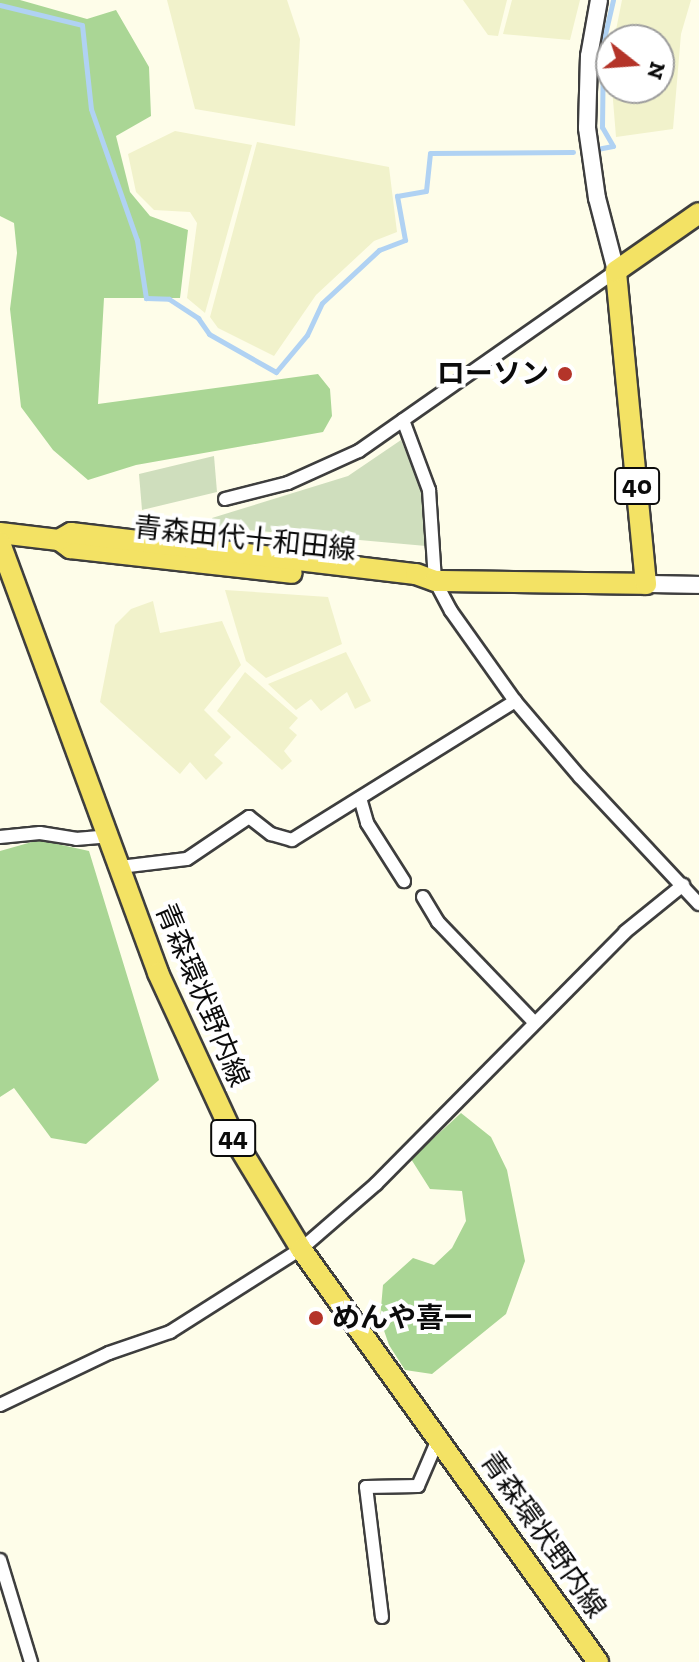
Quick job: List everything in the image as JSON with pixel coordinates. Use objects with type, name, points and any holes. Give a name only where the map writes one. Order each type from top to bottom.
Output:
[{"type":"main road","points":[[616,271],[699,213]]},
{"type":"main road","name":"40","points":[[616,271],[646,584]]},
{"type":"main road","name":"青森田代十和田線","points":[[0,533],[59,540],[70,548],[416,585],[431,580],[646,584]]},
{"type":"main road","name":"青森環状野内線","points":[[0,543],[158,973],[211,1092],[301,1249],[598,1662]]},
{"type":"street","points":[[225,499],[322,469],[403,420],[616,271],[594,186],[587,128],[589,56],[599,0]]},
{"type":"street","points":[[403,420],[429,490],[431,580],[515,701],[699,904]]},
{"type":"street","points":[[646,584],[699,585]]},
{"type":"street","points":[[120,867],[187,859],[249,817],[271,834],[292,840],[515,701]]},
{"type":"street","points":[[360,798],[367,823],[404,881]]},
{"type":"street","points":[[0,837],[40,833],[76,839],[108,836]]},
{"type":"street","points":[[0,1405],[109,1353],[170,1332],[301,1249],[376,1184],[533,1021],[625,932],[683,885]]},
{"type":"street","points":[[423,897],[438,922],[533,1021]]},
{"type":"street","points":[[382,1617],[366,1487],[418,1486],[439,1437]]},
{"type":"street","points":[[0,1560],[31,1662]]},
{"type":"green space","points":[[0,0],[20,0],[87,19],[116,10],[149,67],[151,116],[116,136],[130,192],[150,216],[188,230],[180,298],[104,298],[98,404],[318,374],[330,389],[332,416],[323,432],[136,465],[88,480],[53,450],[21,407],[10,309],[17,253],[14,223],[0,216]]},
{"type":"green space","points":[[167,0],[287,0],[300,39],[295,126],[195,109]]},
{"type":"green space","points":[[463,0],[507,0],[498,36],[488,35]]},
{"type":"green space","points":[[512,0],[580,0],[570,40],[503,34]]},
{"type":"green space","points":[[622,0],[691,0],[681,34],[673,129],[616,137],[613,104],[675,104],[675,24],[617,24]]},
{"type":"green space","points":[[175,131],[252,145],[205,313],[187,298],[197,223],[190,212],[154,210],[136,192],[128,154]]},
{"type":"green space","points":[[257,142],[389,167],[397,232],[374,241],[316,295],[274,356],[218,328],[210,317]]},
{"type":"green space","points":[[401,440],[424,496],[426,546],[215,527],[212,518],[348,476]]},
{"type":"green space","points":[[214,456],[217,492],[142,510],[139,474]]},
{"type":"green space","points":[[225,590],[328,597],[342,644],[266,678],[246,661]]},
{"type":"green space","points":[[153,601],[160,633],[222,621],[241,665],[204,710],[231,737],[214,755],[223,763],[206,780],[190,762],[180,774],[100,702],[115,625],[131,609]]},
{"type":"green space","points":[[346,652],[371,701],[355,709],[347,692],[321,711],[311,699],[296,710],[268,684]]},
{"type":"green space","points":[[245,672],[298,718],[289,728],[297,735],[284,751],[292,761],[282,770],[217,711]]},
{"type":"green space","points":[[39,840],[89,851],[159,1080],[86,1144],[51,1138],[14,1088],[0,1097],[0,851]]},
{"type":"green space","points":[[461,1113],[491,1137],[507,1170],[525,1261],[506,1314],[432,1374],[405,1370],[389,1345],[380,1319],[383,1285],[413,1258],[434,1265],[452,1248],[466,1221],[462,1191],[430,1189],[411,1159]]},
{"type":"waterway","points":[[597,149],[613,146],[602,127],[603,43],[613,0]]},
{"type":"waterway","points":[[0,5],[82,25],[91,109],[137,240],[146,298],[169,299],[198,318],[209,334],[276,372],[307,335],[322,303],[379,250],[405,240],[397,196],[426,191],[430,153],[573,152]]},
{"type":"place","name":"ローソン","points":[[565,374]]},
{"type":"place","name":"めんや喜一","points":[[316,1318]]}]
